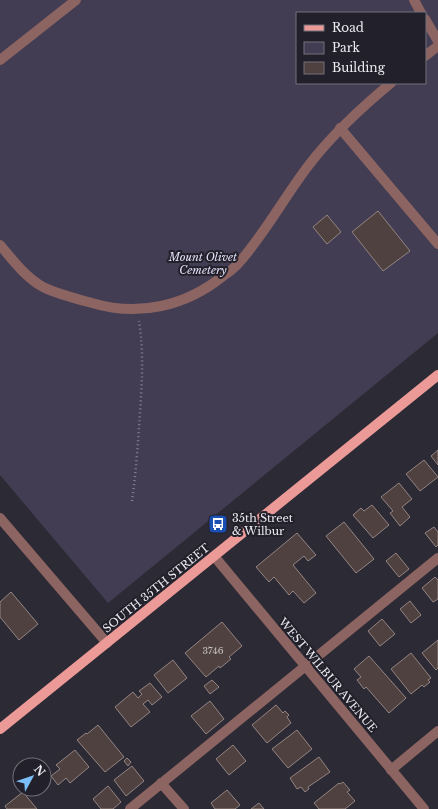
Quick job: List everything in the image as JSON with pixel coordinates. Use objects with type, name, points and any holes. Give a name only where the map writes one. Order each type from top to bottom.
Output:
[{"type":"main road","name":"SOUTH 35TH STREET","points":[[0,729],[438,375]]},
{"type":"street","points":[[0,60],[76,0]]},
{"type":"street","points":[[414,0],[420,12]]},
{"type":"street","points":[[426,21],[438,41]]},
{"type":"street","points":[[426,55],[438,46]]},
{"type":"street","points":[[0,245],[18,268],[43,287],[73,298],[105,307],[137,309],[165,306],[190,298],[213,284],[236,266],[256,242],[311,162],[340,128],[365,104],[390,84]]},
{"type":"street","points":[[340,128],[438,244]]},
{"type":"street","points":[[0,518],[107,643]]},
{"type":"street","name":"WEST WILBUR AVENUE","points":[[214,556],[424,809]]},
{"type":"street","points":[[130,809],[438,558]]},
{"type":"street","points":[[391,770],[438,732]]},
{"type":"street","points":[[161,784],[184,809]]},
{"type":"path","points":[[132,501],[137,462],[143,376],[142,338],[137,309]]},
{"type":"green space","name":"Mount Olivet Cemetery","points":[[0,0],[438,0],[438,333],[108,603],[0,475]]},
{"type":"building","points":[[378,211],[410,251],[383,271],[352,232]]},
{"type":"building","points":[[327,215],[341,232],[327,244],[313,227]]},
{"type":"building","points":[[438,450],[438,465],[431,456]]},
{"type":"building","points":[[424,460],[438,477],[420,491],[406,474]]},
{"type":"building","points":[[399,483],[412,499],[402,507],[410,517],[400,526],[390,513],[393,511],[381,497]]},
{"type":"building","points":[[372,505],[389,525],[373,538],[353,515],[361,508],[364,511]]},
{"type":"building","points":[[344,522],[374,559],[356,573],[326,536]]},
{"type":"building","points":[[434,527],[438,532],[438,545],[436,547],[425,533]]},
{"type":"building","points":[[297,533],[316,555],[308,561],[304,556],[293,565],[316,593],[304,603],[293,591],[289,595],[274,577],[269,582],[256,567]]},
{"type":"building","points":[[396,553],[409,569],[399,577],[386,561]]},
{"type":"building","points":[[435,577],[438,580],[438,599],[433,602],[422,588]]},
{"type":"building","points":[[11,592],[38,624],[19,640],[0,617],[0,602]]},
{"type":"building","points":[[410,601],[421,615],[411,623],[400,609]]},
{"type":"building","points":[[382,619],[395,634],[380,646],[368,631]]},
{"type":"building","points":[[222,622],[242,646],[229,657],[231,659],[220,668],[219,666],[206,677],[185,653]]},
{"type":"building","points":[[438,640],[438,668],[436,670],[422,653]]},
{"type":"building","points":[[411,653],[431,678],[428,680],[430,682],[424,687],[422,685],[411,694],[391,669]]},
{"type":"building","points":[[369,656],[406,698],[389,713],[366,687],[364,689],[357,680],[361,677],[354,669]]},
{"type":"building","points":[[173,660],[187,678],[168,693],[154,675]]},
{"type":"building","points":[[212,680],[219,687],[210,694],[204,686]]},
{"type":"building","points":[[150,683],[162,697],[152,705],[148,700],[143,704],[150,712],[131,727],[115,707],[133,692],[138,698],[142,694],[139,691]]},
{"type":"building","points":[[210,701],[224,719],[206,734],[191,716]]},
{"type":"building","points":[[276,705],[283,713],[285,711],[289,715],[287,717],[291,723],[267,743],[252,725]]},
{"type":"building","points":[[98,725],[124,757],[105,772],[77,740]]},
{"type":"building","points":[[297,730],[312,749],[288,768],[272,749]]},
{"type":"building","points":[[233,745],[246,761],[229,775],[216,759]]},
{"type":"building","points":[[75,750],[89,767],[70,783],[66,778],[58,785],[52,777],[52,775],[60,769],[56,765]]},
{"type":"building","points":[[319,757],[330,772],[308,787],[309,789],[305,792],[301,787],[297,789],[290,778]]},
{"type":"building","points":[[127,758],[131,762],[128,766],[124,761]]},
{"type":"building","points":[[132,766],[144,781],[126,796],[114,780]]},
{"type":"building","points":[[343,782],[350,790],[347,792],[355,801],[345,809],[319,809],[314,803],[339,783],[340,784]]},
{"type":"building","points":[[108,786],[121,802],[113,809],[101,809],[93,799]]},
{"type":"building","points":[[227,790],[240,805],[235,809],[215,809],[211,803]]},
{"type":"building","points":[[17,797],[27,797],[37,809],[7,809],[5,806]]},
{"type":"building","points":[[259,803],[264,809],[251,809]]},
{"type":"place","name":"35th Street & Wilbur","points":[[218,524]]}]
